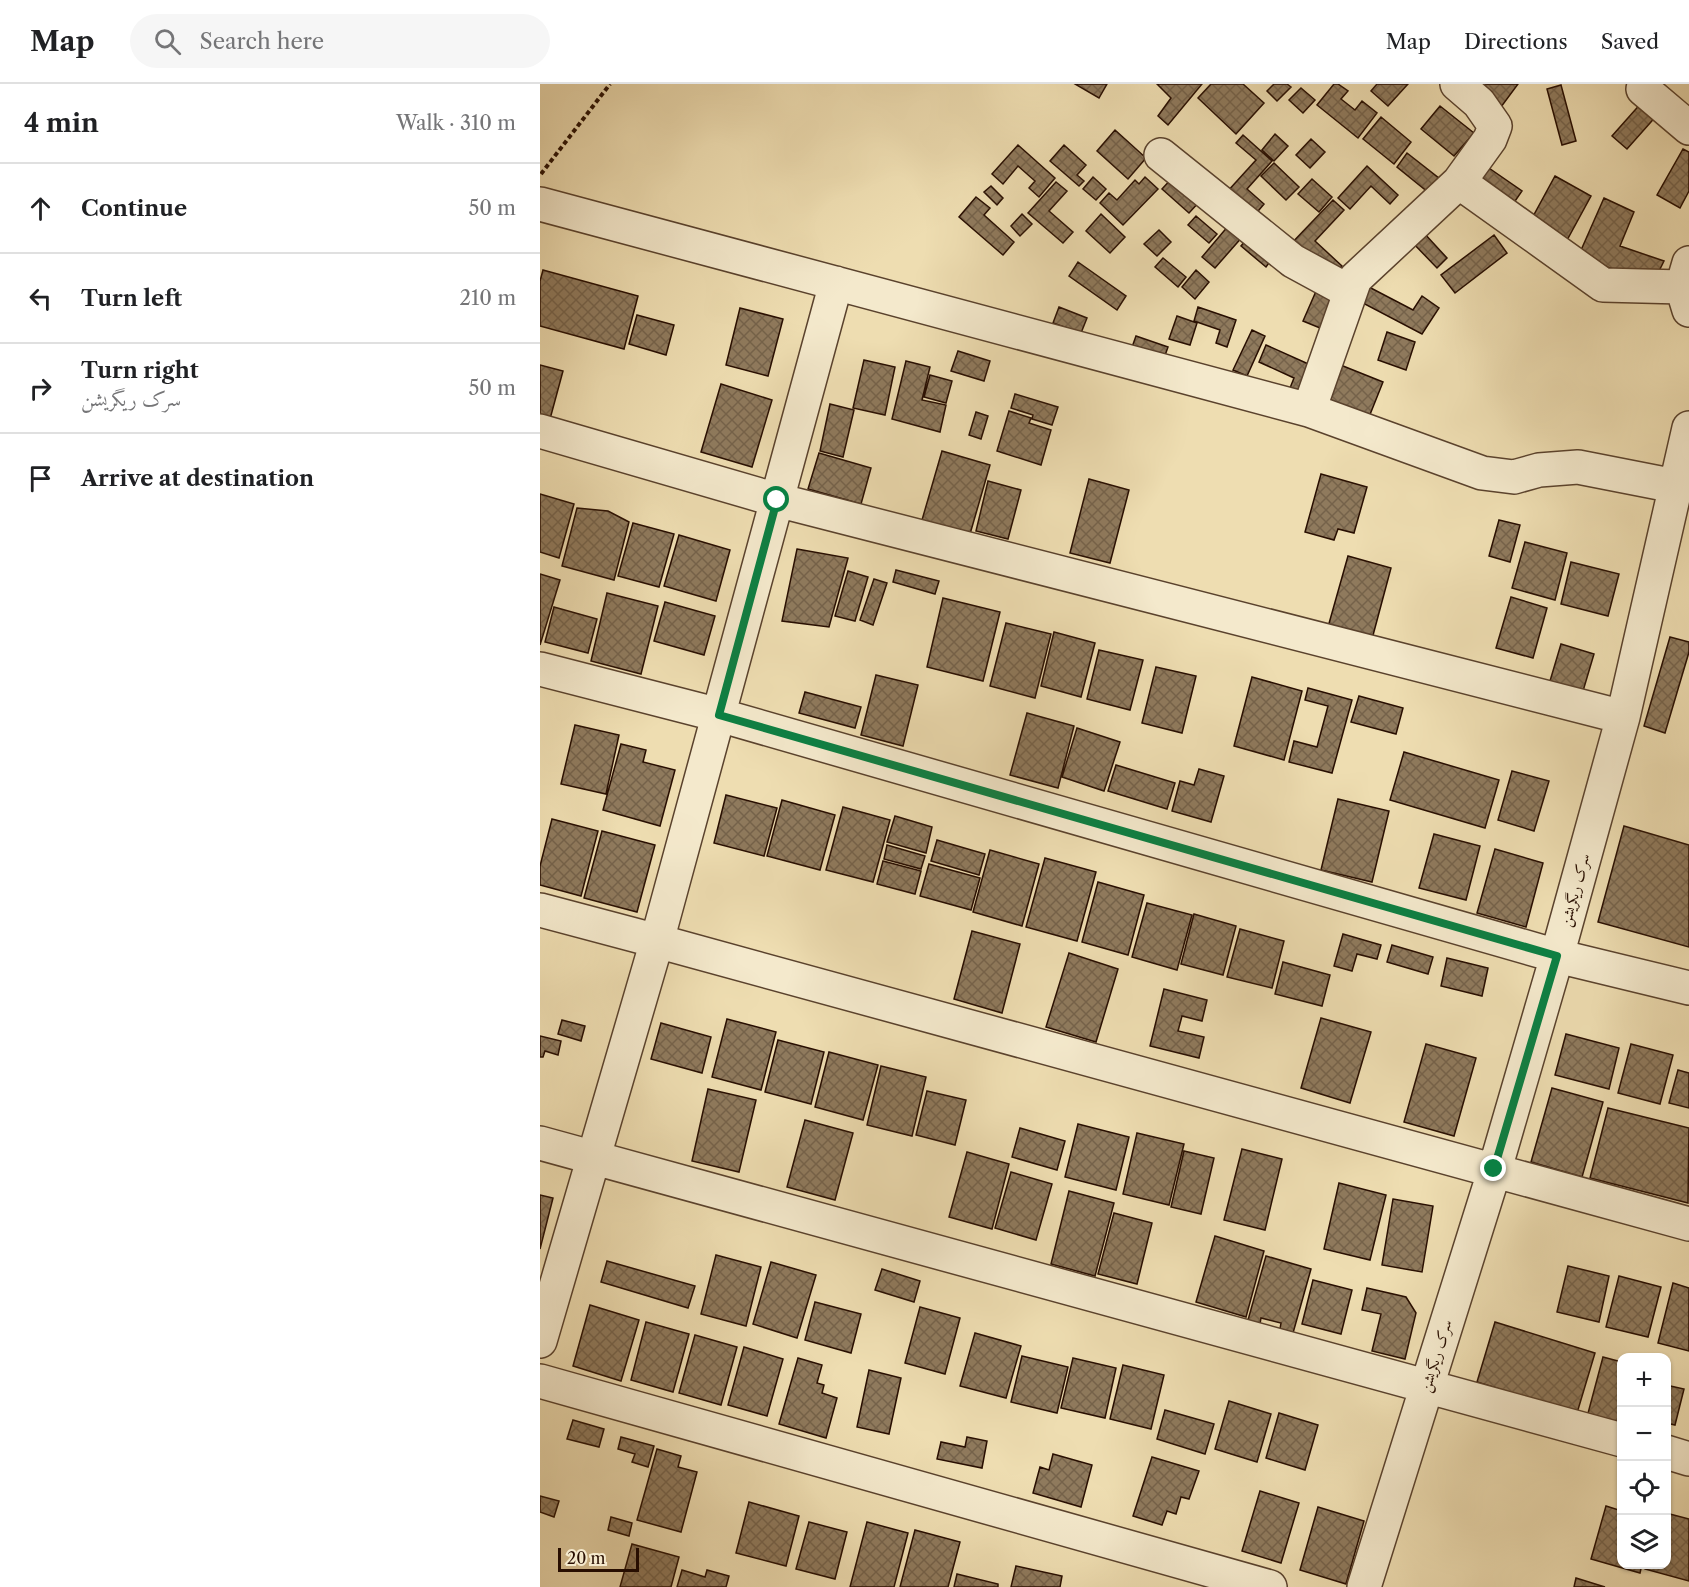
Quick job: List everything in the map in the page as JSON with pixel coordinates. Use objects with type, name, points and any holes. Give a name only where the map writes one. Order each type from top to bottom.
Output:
[{"type":"street","points":[[1309,410],[1355,279],[1459,182],[1490,139],[1495,126],[1479,103],[1456,84]]},
{"type":"street","points":[[1643,89],[1689,128]]},
{"type":"street","points":[[1161,156],[1293,261],[1350,292]]},
{"type":"street","points":[[1459,182],[1603,285],[1687,287]]},
{"type":"street","points":[[540,204],[1309,410],[1482,473],[1514,477],[1539,470],[1578,467],[1675,486]]},
{"type":"street","points":[[540,1341],[657,940],[836,283]]},
{"type":"street","name":"سرک ریگریشن","points":[[1364,1587],[1494,1169],[1557,956],[1623,717],[1689,428]]},
{"type":"street","points":[[540,431],[777,500],[1623,717]]},
{"type":"street","points":[[540,669],[719,715],[1557,956],[1689,988]]},
{"type":"street","points":[[540,910],[657,940],[1689,1224]]},
{"type":"street","points":[[540,1143],[1617,1439]]},
{"type":"street","points":[[540,1381],[1270,1587]]},
{"type":"street","points":[[1671,1454],[1689,1459]]},
{"type":"path","points":[[540,176],[610,84]]},
{"type":"building","points":[[1075,84],[1107,84],[1099,98]]},
{"type":"building","points":[[1157,84],[1202,84],[1168,125],[1158,116],[1171,98]]},
{"type":"building","points":[[1211,84],[1243,84],[1264,103],[1236,134],[1198,98]]},
{"type":"building","points":[[1274,84],[1287,84],[1291,87],[1277,101],[1267,91]]},
{"type":"building","points":[[1334,84],[1348,91],[1341,99],[1355,110],[1362,101],[1377,113],[1358,138],[1317,105]]},
{"type":"building","points":[[1377,84],[1408,84],[1388,106],[1371,91]]},
{"type":"building","points":[[1484,84],[1518,84],[1501,107],[1479,91]]},
{"type":"building","points":[[1561,85],[1576,141],[1562,145],[1547,89]]},
{"type":"building","points":[[1301,88],[1315,100],[1303,113],[1289,100]]},
{"type":"building","points":[[1643,101],[1658,114],[1627,149],[1612,136]]},
{"type":"building","points":[[1440,106],[1474,133],[1454,156],[1421,129]]},
{"type":"building","points":[[1381,117],[1411,142],[1394,164],[1363,139]]},
{"type":"building","points":[[1115,130],[1146,158],[1128,179],[1097,151]]},
{"type":"building","points":[[1275,134],[1288,146],[1274,161],[1262,150]]},
{"type":"building","points":[[1243,135],[1272,161],[1247,189],[1264,204],[1254,216],[1227,192],[1256,160],[1236,143]]},
{"type":"building","points":[[1311,139],[1325,152],[1310,168],[1296,155]]},
{"type":"building","points":[[1018,145],[1055,178],[1039,197],[1029,188],[1035,181],[1018,166],[1003,184],[992,174]]},
{"type":"building","points":[[1064,145],[1086,165],[1077,175],[1084,181],[1079,186],[1050,161]]},
{"type":"building","points":[[1683,149],[1689,152],[1689,191],[1680,208],[1657,195]]},
{"type":"building","points":[[1407,153],[1440,179],[1429,193],[1397,167]]},
{"type":"building","points":[[1274,163],[1299,187],[1286,200],[1261,176]]},
{"type":"building","points":[[1367,166],[1398,195],[1390,204],[1371,186],[1350,209],[1338,198]]},
{"type":"building","points":[[1486,166],[1522,191],[1511,207],[1475,181]]},
{"type":"building","points":[[1555,176],[1591,196],[1566,242],[1530,222]]},
{"type":"building","points":[[1093,177],[1106,189],[1096,200],[1083,189]]},
{"type":"building","points":[[1145,177],[1158,189],[1123,225],[1100,203],[1109,193],[1117,200],[1135,180],[1139,184]]},
{"type":"building","points":[[1173,177],[1200,201],[1189,213],[1162,189]]},
{"type":"building","points":[[1312,179],[1332,197],[1319,212],[1298,194]]},
{"type":"building","points":[[1056,182],[1067,191],[1049,211],[1073,232],[1063,243],[1028,213]]},
{"type":"building","points":[[991,186],[1003,198],[997,205],[984,192]]},
{"type":"building","points":[[976,197],[990,208],[984,215],[1014,242],[1003,255],[959,217]]},
{"type":"building","points":[[1604,198],[1634,212],[1620,246],[1664,261],[1653,283],[1578,257]]},
{"type":"building","points":[[1333,200],[1344,210],[1315,241],[1342,266],[1333,276],[1290,245]]},
{"type":"building","points":[[1022,214],[1032,224],[1020,236],[1011,226]]},
{"type":"building","points":[[1101,214],[1125,237],[1110,253],[1086,231]]},
{"type":"building","points":[[1196,216],[1217,234],[1209,243],[1188,225]]},
{"type":"building","points":[[1229,225],[1243,236],[1215,268],[1202,257]]},
{"type":"building","points":[[1159,230],[1171,242],[1157,256],[1144,244]]},
{"type":"building","points":[[1423,232],[1447,258],[1437,268],[1412,242]]},
{"type":"building","points":[[1250,235],[1274,256],[1266,267],[1241,246]]},
{"type":"building","points":[[1494,235],[1507,253],[1455,293],[1441,275]]},
{"type":"building","points":[[1163,258],[1186,277],[1178,287],[1155,267]]},
{"type":"building","points":[[1078,262],[1126,296],[1117,310],[1069,276]]},
{"type":"building","points":[[543,270],[638,296],[624,349],[540,326],[540,281]]},
{"type":"building","points":[[1196,270],[1209,282],[1195,299],[1182,287]]},
{"type":"building","points":[[1367,286],[1413,310],[1422,296],[1439,308],[1422,334],[1359,301]]},
{"type":"building","points":[[1317,289],[1339,298],[1325,330],[1303,321]]},
{"type":"building","points":[[1059,307],[1087,318],[1081,333],[1053,323]]},
{"type":"building","points":[[1198,307],[1236,320],[1227,347],[1216,343],[1220,330],[1194,321]]},
{"type":"building","points":[[740,308],[783,319],[768,376],[726,365]]},
{"type":"building","points":[[637,315],[674,325],[666,355],[629,344]]},
{"type":"building","points":[[1177,316],[1197,323],[1190,345],[1169,339]]},
{"type":"building","points":[[1252,330],[1265,336],[1247,376],[1233,370]]},
{"type":"building","points":[[1387,332],[1415,342],[1406,370],[1378,360]]},
{"type":"building","points":[[1136,336],[1168,347],[1163,361],[1131,350]]},
{"type":"building","points":[[1266,345],[1315,367],[1304,394],[1290,388],[1294,378],[1259,362]]},
{"type":"building","points":[[958,351],[990,361],[984,381],[951,371]]},
{"type":"building","points":[[864,360],[895,367],[885,415],[853,408]]},
{"type":"building","points":[[906,361],[930,367],[922,400],[946,405],[940,432],[892,419]]},
{"type":"building","points":[[1338,364],[1383,382],[1367,422],[1323,404]]},
{"type":"building","points":[[540,365],[563,371],[550,419],[540,416]]},
{"type":"building","points":[[930,375],[952,381],[946,403],[924,397]]},
{"type":"building","points":[[721,384],[772,400],[752,467],[701,452]]},
{"type":"building","points":[[1015,394],[1058,407],[1052,425],[1032,419],[1033,415],[1011,408]]},
{"type":"building","points":[[830,404],[854,410],[843,457],[820,451]]},
{"type":"building","points":[[1009,411],[1031,418],[1029,423],[1051,430],[1041,465],[997,451]]},
{"type":"building","points":[[976,412],[988,416],[981,439],[969,435]]},
{"type":"building","points":[[942,451],[990,465],[970,534],[922,520]]},
{"type":"building","points":[[819,453],[871,468],[861,504],[808,489]]},
{"type":"building","points":[[1321,474],[1367,487],[1354,533],[1338,529],[1334,540],[1305,532]]},
{"type":"building","points":[[1089,479],[1129,490],[1110,563],[1070,553]]},
{"type":"building","points":[[988,481],[1021,490],[1008,539],[976,531]]},
{"type":"building","points":[[540,494],[574,504],[559,558],[540,552]]},
{"type":"building","points":[[577,508],[608,511],[629,522],[614,580],[562,566]]},
{"type":"building","points":[[1499,520],[1520,525],[1510,562],[1489,556]]},
{"type":"building","points":[[633,523],[674,534],[659,587],[618,576]]},
{"type":"building","points":[[679,535],[730,550],[716,601],[664,586]]},
{"type":"building","points":[[1525,542],[1567,553],[1555,600],[1512,588]]},
{"type":"building","points":[[797,549],[848,558],[829,627],[782,621]]},
{"type":"building","points":[[1348,556],[1391,568],[1372,639],[1328,627]]},
{"type":"building","points":[[1571,562],[1619,574],[1608,616],[1561,604]]},
{"type":"building","points":[[896,570],[939,581],[935,594],[893,582]]},
{"type":"building","points":[[848,571],[868,577],[855,621],[835,616]]},
{"type":"building","points":[[540,574],[560,580],[540,645]]},
{"type":"building","points":[[874,579],[887,583],[873,625],[860,620]]},
{"type":"building","points":[[607,593],[658,606],[641,674],[591,661]]},
{"type":"building","points":[[1511,597],[1547,608],[1533,658],[1496,648]]},
{"type":"building","points":[[943,598],[1000,612],[983,681],[927,667]]},
{"type":"building","points":[[665,602],[715,616],[704,655],[654,641]]},
{"type":"building","points":[[554,607],[597,619],[588,653],[545,642]]},
{"type":"building","points":[[1006,623],[1051,634],[1035,698],[990,686]]},
{"type":"building","points":[[1054,632],[1095,643],[1081,697],[1041,686]]},
{"type":"building","points":[[1670,637],[1689,642],[1689,652],[1665,733],[1644,726]]},
{"type":"building","points":[[1561,644],[1594,654],[1583,691],[1550,681]]},
{"type":"building","points":[[1099,650],[1143,660],[1130,710],[1087,699]]},
{"type":"building","points":[[1156,667],[1196,676],[1182,733],[1142,723]]},
{"type":"building","points":[[876,675],[918,685],[903,746],[861,735]]},
{"type":"building","points":[[1252,677],[1302,691],[1284,760],[1234,746]]},
{"type":"building","points":[[1308,688],[1352,700],[1332,773],[1289,762],[1294,741],[1317,747],[1328,706],[1305,700]]},
{"type":"building","points":[[805,692],[861,707],[855,728],[799,713]]},
{"type":"building","points":[[1359,696],[1403,708],[1396,734],[1351,722]]},
{"type":"building","points":[[1027,713],[1074,726],[1058,788],[1010,775]]},
{"type":"building","points":[[575,725],[619,735],[606,794],[561,784]]},
{"type":"building","points":[[1077,728],[1120,742],[1104,791],[1062,777]]},
{"type":"building","points":[[621,744],[646,750],[643,762],[675,770],[660,826],[603,810]]},
{"type":"building","points":[[1404,752],[1499,780],[1485,828],[1390,800]]},
{"type":"building","points":[[1116,765],[1175,783],[1167,809],[1108,791]]},
{"type":"building","points":[[1199,769],[1224,776],[1211,822],[1172,811],[1180,781],[1194,785]]},
{"type":"building","points":[[1512,771],[1549,781],[1534,831],[1498,820]]},
{"type":"building","points":[[726,795],[777,808],[764,856],[714,843]]},
{"type":"building","points":[[1338,799],[1389,811],[1372,882],[1321,870]]},
{"type":"building","points":[[782,800],[835,815],[820,870],[767,856]]},
{"type":"building","points":[[843,807],[890,820],[873,882],[826,870]]},
{"type":"building","points":[[895,816],[932,827],[926,853],[887,842]]},
{"type":"building","points":[[552,819],[598,831],[581,896],[540,885],[540,866]]},
{"type":"building","points":[[1624,826],[1689,845],[1689,947],[1598,922]]},
{"type":"building","points":[[602,831],[655,845],[637,912],[584,898]]},
{"type":"building","points":[[1434,834],[1480,846],[1466,900],[1419,888]]},
{"type":"building","points":[[937,840],[985,854],[979,875],[931,861]]},
{"type":"building","points":[[887,845],[925,856],[921,869],[884,859]]},
{"type":"building","points":[[1495,849],[1543,863],[1526,927],[1477,913]]},
{"type":"building","points":[[990,850],[1039,864],[1022,926],[973,912]]},
{"type":"building","points":[[1045,858],[1096,872],[1077,941],[1026,927]]},
{"type":"building","points":[[883,861],[921,871],[915,894],[877,884]]},
{"type":"building","points":[[929,864],[980,878],[971,910],[920,896]]},
{"type":"building","points":[[1098,882],[1144,895],[1128,955],[1082,942]]},
{"type":"building","points":[[1147,903],[1192,915],[1177,970],[1132,957]]},
{"type":"building","points":[[1194,914],[1236,926],[1223,975],[1181,964]]},
{"type":"building","points":[[1240,929],[1284,941],[1272,988],[1227,977]]},
{"type":"building","points":[[972,931],[1020,944],[1002,1013],[954,999]]},
{"type":"building","points":[[1343,934],[1381,945],[1377,959],[1357,954],[1352,971],[1334,966]]},
{"type":"building","points":[[1392,945],[1433,957],[1428,974],[1387,962]]},
{"type":"building","points":[[1069,953],[1118,969],[1096,1042],[1046,1027]]},
{"type":"building","points":[[1447,958],[1488,968],[1482,996],[1441,986]]},
{"type":"building","points":[[1283,962],[1330,975],[1322,1006],[1275,994]]},
{"type":"building","points":[[1164,989],[1207,1000],[1202,1021],[1182,1016],[1178,1031],[1204,1037],[1199,1058],[1150,1046]]},
{"type":"building","points":[[1321,1018],[1371,1032],[1350,1103],[1301,1088]]},
{"type":"building","points":[[727,1019],[776,1032],[761,1090],[712,1077]]},
{"type":"building","points":[[562,1020],[585,1026],[581,1041],[558,1034]]},
{"type":"building","points":[[661,1023],[711,1037],[702,1073],[651,1059]]},
{"type":"building","points":[[1566,1034],[1619,1048],[1609,1089],[1555,1075]]},
{"type":"building","points":[[540,1036],[561,1041],[558,1055],[545,1051],[543,1057],[540,1057]]},
{"type":"building","points":[[778,1040],[824,1052],[811,1104],[765,1092]]},
{"type":"building","points":[[1426,1044],[1476,1058],[1454,1136],[1404,1122]]},
{"type":"building","points":[[1631,1044],[1673,1055],[1660,1104],[1618,1093]]},
{"type":"building","points":[[829,1052],[878,1065],[863,1120],[815,1107]]},
{"type":"building","points":[[881,1066],[926,1077],[912,1136],[867,1125]]},
{"type":"building","points":[[1678,1070],[1689,1073],[1689,1108],[1669,1103]]},
{"type":"building","points":[[1552,1088],[1603,1102],[1582,1177],[1531,1162]]},
{"type":"building","points":[[708,1089],[756,1100],[739,1172],[692,1161]]},
{"type":"building","points":[[927,1091],[966,1100],[955,1145],[916,1135]]},
{"type":"building","points":[[1608,1108],[1689,1128],[1688,1203],[1590,1178]]},
{"type":"building","points":[[805,1120],[853,1133],[835,1200],[787,1187]]},
{"type":"building","points":[[1078,1124],[1129,1137],[1116,1190],[1065,1177]]},
{"type":"building","points":[[1020,1128],[1065,1141],[1057,1170],[1012,1157]]},
{"type":"building","points":[[1137,1133],[1184,1144],[1169,1205],[1123,1194]]},
{"type":"building","points":[[1242,1149],[1282,1159],[1265,1230],[1224,1220]]},
{"type":"building","points":[[1184,1151],[1214,1158],[1201,1214],[1171,1207]]},
{"type":"building","points":[[967,1152],[1009,1164],[992,1229],[949,1217]]},
{"type":"building","points":[[1011,1172],[1052,1184],[1036,1240],[995,1228]]},
{"type":"building","points":[[1339,1183],[1386,1195],[1370,1260],[1324,1249]]},
{"type":"building","points":[[1069,1191],[1114,1203],[1095,1276],[1051,1264]]},
{"type":"building","points":[[540,1195],[553,1198],[540,1249]]},
{"type":"building","points":[[1393,1199],[1433,1206],[1422,1272],[1382,1265]]},
{"type":"building","points":[[1114,1213],[1152,1223],[1137,1284],[1098,1274]]},
{"type":"building","points":[[1215,1236],[1264,1251],[1246,1317],[1196,1302]]},
{"type":"building","points":[[716,1255],[761,1267],[746,1326],[701,1314]]},
{"type":"building","points":[[1266,1256],[1311,1269],[1293,1333],[1280,1329],[1281,1323],[1261,1318],[1260,1324],[1248,1320]]},
{"type":"building","points":[[607,1261],[695,1286],[688,1308],[601,1282]]},
{"type":"building","points":[[771,1262],[816,1275],[797,1338],[753,1324]]},
{"type":"building","points":[[1568,1266],[1609,1276],[1599,1322],[1557,1312]]},
{"type":"building","points":[[882,1269],[920,1281],[914,1302],[875,1290]]},
{"type":"building","points":[[1619,1276],[1661,1287],[1648,1337],[1606,1327]]},
{"type":"building","points":[[1313,1280],[1352,1290],[1341,1334],[1302,1324]]},
{"type":"building","points":[[1673,1283],[1689,1288],[1689,1351],[1658,1343]]},
{"type":"building","points":[[1367,1288],[1406,1297],[1416,1313],[1405,1359],[1372,1351],[1381,1314],[1362,1310]]},
{"type":"building","points":[[815,1302],[861,1314],[851,1353],[805,1340]]},
{"type":"building","points":[[590,1305],[639,1320],[621,1381],[573,1366]]},
{"type":"building","points":[[920,1307],[960,1318],[945,1374],[905,1363]]},
{"type":"building","points":[[646,1322],[689,1334],[673,1392],[631,1380]]},
{"type":"building","points":[[1495,1322],[1595,1353],[1577,1413],[1477,1382]]},
{"type":"building","points":[[975,1333],[1021,1346],[1006,1398],[960,1386]]},
{"type":"building","points":[[695,1335],[737,1347],[721,1405],[679,1393]]},
{"type":"building","points":[[744,1347],[783,1359],[767,1416],[728,1405]]},
{"type":"building","points":[[1022,1356],[1068,1367],[1057,1413],[1011,1402]]},
{"type":"building","points":[[1603,1357],[1617,1361],[1617,1425],[1587,1417]]},
{"type":"building","points":[[798,1358],[822,1365],[817,1383],[824,1385],[822,1393],[837,1398],[826,1438],[779,1424]]},
{"type":"building","points":[[1073,1358],[1116,1368],[1105,1418],[1061,1408]]},
{"type":"building","points":[[1123,1365],[1164,1375],[1151,1429],[1110,1419]]},
{"type":"building","points":[[869,1370],[901,1378],[889,1434],[857,1427]]},
{"type":"building","points":[[1671,1386],[1684,1389],[1675,1425],[1671,1424]]},
{"type":"building","points":[[1229,1401],[1271,1414],[1257,1462],[1215,1449]]},
{"type":"building","points":[[1165,1410],[1214,1424],[1205,1454],[1157,1439]]},
{"type":"building","points":[[1279,1413],[1318,1425],[1305,1470],[1266,1458]]},
{"type":"building","points":[[573,1420],[604,1429],[599,1447],[567,1439]]},
{"type":"building","points":[[621,1437],[654,1446],[648,1467],[632,1462],[635,1454],[618,1449]]},
{"type":"building","points":[[967,1437],[987,1441],[982,1468],[937,1459],[941,1442],[965,1447]]},
{"type":"building","points":[[657,1449],[681,1456],[678,1467],[697,1472],[681,1532],[637,1520]]},
{"type":"building","points":[[1053,1454],[1092,1465],[1081,1507],[1033,1493],[1040,1467],[1049,1470]]},
{"type":"building","points":[[1152,1457],[1199,1471],[1189,1499],[1181,1497],[1176,1514],[1167,1511],[1162,1525],[1133,1516]]},
{"type":"building","points":[[1260,1491],[1299,1503],[1281,1563],[1242,1551]]},
{"type":"building","points":[[540,1496],[559,1501],[554,1517],[540,1512]]},
{"type":"building","points":[[749,1502],[799,1516],[786,1566],[736,1553]]},
{"type":"building","points":[[1606,1506],[1617,1509],[1617,1566],[1591,1559]]},
{"type":"building","points":[[1318,1507],[1364,1521],[1346,1584],[1300,1570]]},
{"type":"building","points":[[1671,1514],[1689,1519],[1689,1581],[1645,1569],[1671,1569]]},
{"type":"building","points":[[611,1517],[632,1523],[629,1536],[608,1530]]},
{"type":"building","points":[[809,1522],[847,1532],[835,1579],[796,1569]]},
{"type":"building","points":[[867,1522],[908,1533],[894,1587],[850,1587]]},
{"type":"building","points":[[915,1530],[960,1542],[948,1587],[900,1587]]},
{"type":"building","points":[[632,1544],[679,1557],[671,1587],[620,1587]]},
{"type":"building","points":[[1016,1566],[1062,1576],[1060,1587],[1011,1587]]},
{"type":"building","points":[[1626,1569],[1641,1569],[1640,1573]]},
{"type":"building","points":[[682,1570],[705,1577],[707,1570],[729,1576],[726,1587],[677,1587]]},
{"type":"building","points":[[957,1574],[998,1584],[998,1587],[954,1587]]},
{"type":"building","points":[[1576,1578],[1605,1587],[1574,1587]]},
{"type":"route","points":[[777,500],[719,715],[1557,956],[1494,1169]]}]
